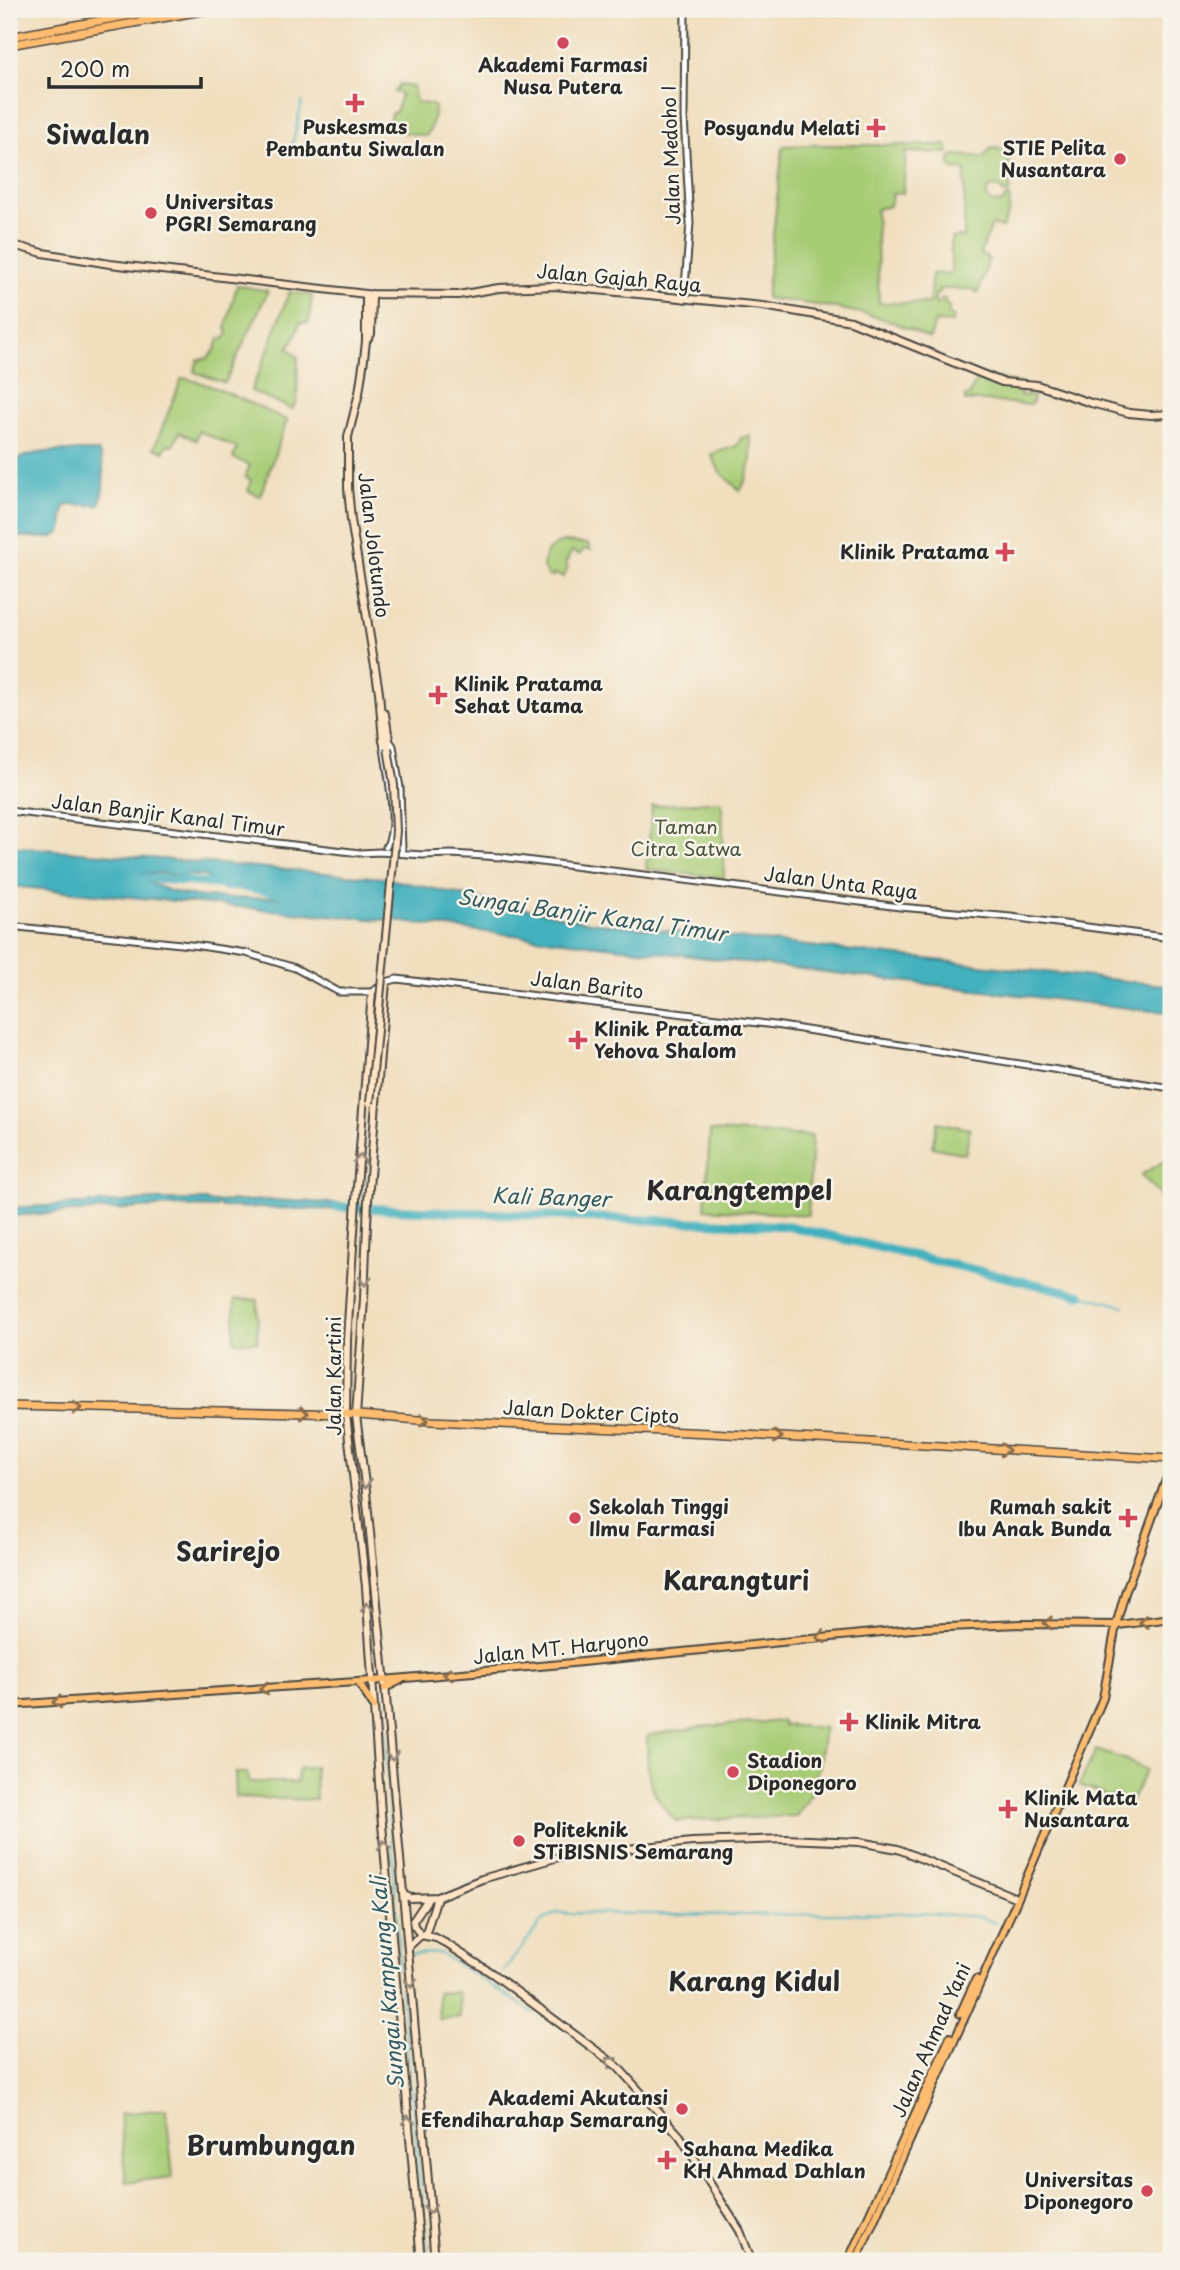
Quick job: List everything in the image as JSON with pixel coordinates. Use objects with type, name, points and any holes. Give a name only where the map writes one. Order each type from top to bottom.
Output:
[{"type":"highway","points":[[9,37],[165,9]]},
{"type":"highway","points":[[9,45],[214,9]]},
{"type":"highway","name":"Jalan Dokter Cipto","points":[[9,1406],[346,1414],[1171,1459]]},
{"type":"main road","name":"Jalan Gajah Raya","points":[[9,244],[72,259],[369,294],[458,295],[537,286],[757,305],[842,319],[1002,382],[1037,385],[1129,413],[1171,414]]},
{"type":"main road","name":"Jalan Jolotundo","points":[[369,294],[371,334],[366,341],[359,393],[348,437],[348,488],[381,711],[385,714],[386,743]]},
{"type":"main road","name":"Jalan Kartini","points":[[374,1113],[370,1104],[396,831],[394,785],[386,743]]},
{"type":"main road","name":"Jalan Kartini","points":[[386,982],[367,1209],[356,1416],[366,1492],[404,1895],[410,1922],[408,1947],[435,2261]]},
{"type":"main road","name":"Jalan Kartini","points":[[372,992],[356,1209],[346,1414],[366,1587],[421,2261]]},
{"type":"main road","points":[[363,1112],[370,1104]]},
{"type":"main road","name":"Jalan Ahmad Yani","points":[[856,2261],[1104,1696],[1116,1625],[1132,1571],[1171,1466]]},
{"type":"main road","name":"Jalan MT. Haryono","points":[[385,1684],[406,1677],[922,1628],[1021,1623],[1116,1625],[1171,1618]]},
{"type":"main road","points":[[9,1705],[302,1683],[372,1681],[385,1684]]},
{"type":"main road","points":[[358,1682],[374,1707]]},
{"type":"main road","points":[[404,1895],[411,1898],[437,1897],[482,1879],[562,1856],[692,1842],[785,1839],[859,1842],[898,1849],[1016,1898]]},
{"type":"main road","points":[[408,1947],[423,1936],[437,1897]]},
{"type":"main road","name":"Jalan Ahmad Yani","points":[[848,2261],[1016,1898]]},
{"type":"main road","points":[[428,1899],[410,1922],[423,1936],[444,1943],[493,1974],[617,2066],[680,2136],[740,2231],[750,2254]]},
{"type":"street","name":"Jalan Medoho I","points":[[684,299],[690,231],[684,117],[685,9]]},
{"type":"street","points":[[379,852],[386,847],[391,836],[386,743],[393,746],[400,788],[404,852],[386,847]]},
{"type":"street","name":"Jalan Banjir Kanal Timur","points":[[9,811],[360,853],[404,852]]},
{"type":"street","name":"Jalan Unta Raya","points":[[404,852],[501,858],[1171,938]]},
{"type":"street","points":[[9,926],[246,953],[295,968],[339,992],[372,992],[386,982]]},
{"type":"street","name":"Jalan Barito","points":[[386,982],[397,979],[775,1025],[1171,1088]]},
{"type":"green space","points":[[399,84],[413,87],[416,102],[435,107],[431,128],[426,136],[388,130],[391,113],[396,112],[401,94],[394,92]]},
{"type":"green space","points":[[947,145],[949,153],[906,152],[903,193],[892,194],[889,206],[876,210],[879,303],[929,303],[932,274],[951,273],[951,238],[964,237],[965,170],[953,169],[950,166],[950,158],[954,155],[984,157],[990,149],[996,148],[1009,152],[1010,192],[1004,194],[1000,188],[992,187],[987,190],[991,203],[1004,202],[1005,198],[1010,196],[1009,212],[1002,228],[992,225],[980,254],[989,259],[978,293],[972,289],[939,289],[939,293],[935,295],[935,303],[945,299],[945,304],[949,306],[949,315],[954,317],[952,323],[935,322],[930,339],[895,323],[860,313],[766,298],[783,146]]},
{"type":"green space","points":[[237,285],[268,291],[225,383],[194,372],[198,360],[208,358],[220,338],[224,339],[228,332],[226,327]]},
{"type":"green space","points":[[289,292],[312,295],[309,323],[300,322],[288,348],[298,357],[297,402],[292,409],[251,391]]},
{"type":"green space","points":[[987,376],[1022,384],[1025,388],[1020,395],[1033,396],[1032,403],[965,401],[965,396],[969,396],[977,377]]},
{"type":"green space","points":[[182,378],[220,390],[287,420],[260,496],[248,491],[251,480],[245,477],[250,465],[233,458],[237,448],[199,431],[196,440],[179,432],[173,446],[167,444],[164,451],[154,448]]},
{"type":"green space","points":[[750,435],[750,464],[740,491],[720,472],[711,454],[737,446],[741,438]]},
{"type":"green space","points":[[564,542],[588,544],[591,550],[584,549],[580,555],[572,551],[565,564],[568,567],[564,577],[554,574],[552,577],[548,576],[543,568],[546,554],[551,548]]},
{"type":"green space","name":"Taman Citra Satwa","points":[[722,801],[724,878],[646,869],[652,806]]},
{"type":"green space","points":[[937,1122],[970,1129],[965,1154],[932,1147]]},
{"type":"green space","points":[[710,1131],[812,1136],[808,1215],[705,1209]]},
{"type":"green space","points":[[1171,1157],[1171,1201],[1160,1195],[1141,1175]]},
{"type":"green space","points":[[235,1299],[258,1300],[257,1342],[234,1341]]},
{"type":"green space","name":"Stadion Diponegoro","points":[[782,1721],[783,1725],[824,1728],[818,1770],[810,1797],[796,1816],[676,1821],[659,1801],[649,1775],[647,1738],[650,1735],[706,1726]]},
{"type":"green space","points":[[1096,1750],[1146,1770],[1131,1801],[1109,1797],[1079,1785]]},
{"type":"green space","points":[[315,1767],[316,1800],[236,1797],[235,1773],[247,1773],[250,1782],[297,1782],[298,1769]]},
{"type":"green space","points":[[458,1992],[460,2017],[439,2019],[437,1993]]},
{"type":"green space","points":[[166,2109],[173,2177],[126,2182],[120,2114]]},
{"type":"water","points":[[98,451],[103,478],[99,505],[64,507],[62,531],[56,536],[9,536],[9,468],[16,461],[37,453]]},
{"type":"water","points":[[9,846],[384,878],[582,921],[1171,986],[1171,1013],[395,919],[381,920],[9,886]],"holes":[[[160,873],[184,877],[205,876],[224,890],[249,887],[262,892],[283,891],[288,896],[203,897],[171,891],[126,876]]]},
{"type":"water","points":[[155,1200],[274,1200],[348,1204],[347,1210],[218,1205],[215,1208],[175,1206],[9,1216],[9,1208]]},
{"type":"waterway","points":[[291,151],[302,102]]},
{"type":"waterway","name":"Sungai Banjir Kanal Timur","points":[[123,876],[216,884],[297,895]]},
{"type":"waterway","name":"Kali Banger","points":[[336,1207],[788,1226],[1081,1295]]},
{"type":"waterway","name":"Kali Banger","points":[[1081,1295],[1124,1306]]},
{"type":"waterway","name":"Sungai Kampung Kali","points":[[383,1702],[400,1974],[428,2261]]},
{"type":"waterway","name":"Sungai Kampung Kali","points":[[503,1972],[542,1921],[557,1913],[923,1913],[980,1917],[996,1923]]},
{"type":"waterway","name":"Sungai Kampung Kali","points":[[413,1954],[440,1953],[534,2013]]},
{"type":"place","name":"Akademi Farmasi Nusa Putera","points":[[563,43]]},
{"type":"place","name":"Puskesmas Pembantu Siwalan","points":[[355,103]]},
{"type":"place","name":"Posyandu Melati","points":[[876,128]]},
{"type":"place","name":"STIE Pelita Nusantara","points":[[1120,159]]},
{"type":"place","name":"Universitas PGRI Semarang","points":[[151,213]]},
{"type":"place","name":"Klinik Pratama","points":[[1005,552]]},
{"type":"place","name":"Klinik Pratama Sehat Utama","points":[[438,695]]},
{"type":"place","name":"Klinik Pratama Yehova Shalom","points":[[578,1040]]},
{"type":"place","name":"Sekolah Tinggi Ilmu Farmasi","points":[[575,1518]]},
{"type":"place","name":"Rumah sakit Ibu Anak Bunda","points":[[1128,1518]]},
{"type":"place","name":"Klinik Mitra","points":[[849,1722]]},
{"type":"place","name":"Stadion Diponegoro","points":[[733,1772]]},
{"type":"place","name":"Klinik Mata Nusantara","points":[[1008,1809]]},
{"type":"place","name":"Politeknik STiBISNIS Semarang","points":[[519,1841]]},
{"type":"place","name":"Akademi Akutansi Efendiharahap Semarang","points":[[682,2109]]},
{"type":"place","name":"Sahana Medika KH Ahmad Dahlan","points":[[667,2160]]},
{"type":"place","name":"Universitas Diponegoro","points":[[1147,2191]]},
{"type":"district","name":"Siwalan","points":[[98,135]]},
{"type":"district","name":"Karangtempel","points":[[739,1191]]},
{"type":"district","name":"Sarirejo","points":[[228,1552]]},
{"type":"district","name":"Karangturi","points":[[736,1581]]},
{"type":"district","name":"Karang Kidul","points":[[754,1982]]},
{"type":"district","name":"Brumbungan","points":[[271,2146]]}]
